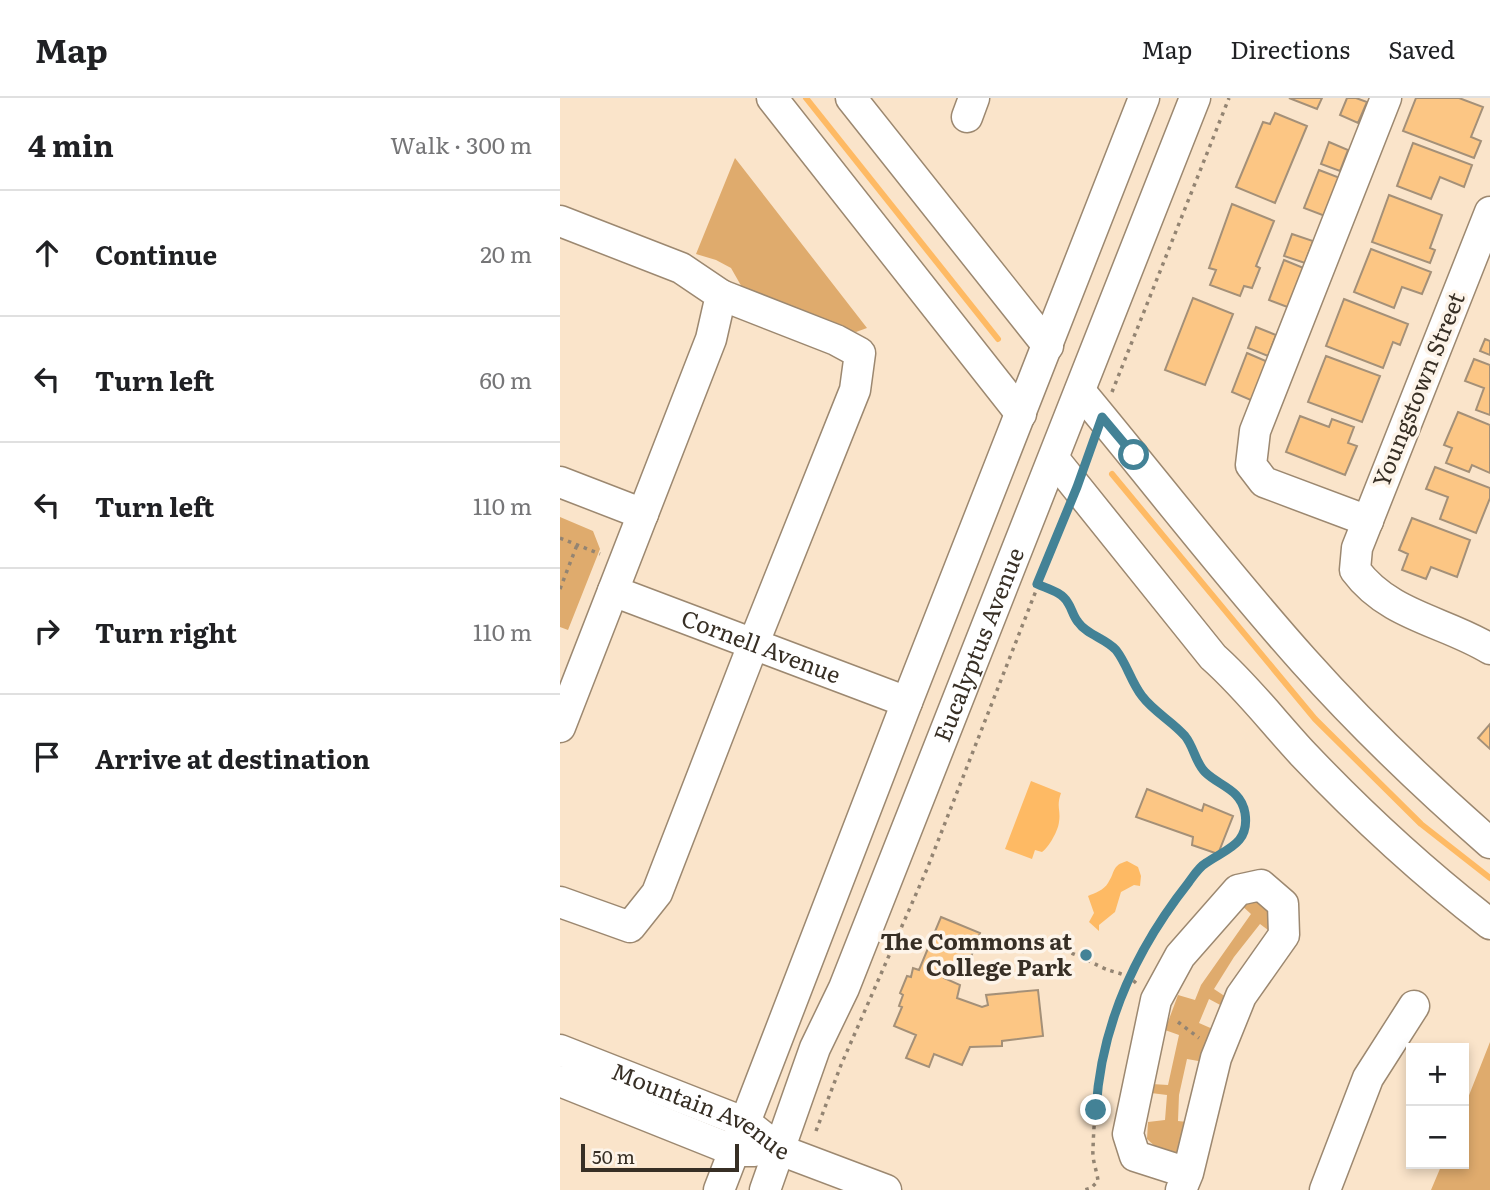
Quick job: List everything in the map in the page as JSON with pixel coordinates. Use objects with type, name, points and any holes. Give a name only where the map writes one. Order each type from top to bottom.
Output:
[{"type":"street","points":[[772,98],[1021,414]]},
{"type":"street","points":[[851,98],[1048,346]]},
{"type":"street","name":"Eucalyptus Avenue","points":[[719,1190],[906,702],[1144,98]]},
{"type":"street","name":"Eucalyptus Avenue","points":[[765,1190],[816,1048],[844,988],[1195,98]]},
{"type":"street","points":[[1367,521],[1264,482],[1251,465],[1255,431],[1386,98]]},
{"type":"street","name":"Youngstown Street","points":[[1490,212],[1367,521],[1357,548],[1355,570],[1368,587],[1392,605],[1490,649]]},
{"type":"street","points":[[560,221],[681,268],[721,295],[836,340],[860,353],[855,390],[657,893],[631,927],[560,902]]},
{"type":"street","points":[[560,727],[711,339],[721,295]]},
{"type":"street","points":[[1080,391],[1230,576],[1303,661],[1376,738],[1490,843]]},
{"type":"street","points":[[1054,459],[1213,657],[1356,807],[1490,924]]},
{"type":"street","points":[[560,482],[643,514]]},
{"type":"street","name":"Cornell Avenue","points":[[613,591],[906,702]]},
{"type":"street","points":[[1261,885],[1283,904],[1284,935],[1241,996],[1216,1058],[1185,1182],[1135,1156],[1128,1134],[1156,1000],[1180,956],[1238,890],[1261,885]]},
{"type":"street","points":[[1325,1190],[1368,1078],[1414,1006]]},
{"type":"street","name":"Mountain Avenue","points":[[560,1050],[746,1123],[780,1150]]},
{"type":"street","name":"Mountain Avenue","points":[[560,1081],[735,1151],[780,1150]]},
{"type":"street","points":[[780,1150],[886,1190]]},
{"type":"path","points":[[816,1131],[841,1065],[927,869],[1229,98]]},
{"type":"path","points":[[560,538],[602,555]]},
{"type":"path","points":[[560,589],[577,545]]},
{"type":"path","points":[[1037,584],[1060,594],[1068,601],[1076,621],[1106,640],[1115,650],[1142,697],[1184,734],[1205,772],[1231,789],[1240,799],[1245,813],[1245,828],[1236,845],[1206,863],[1197,872],[1166,911],[1128,975],[1102,1060],[1092,1153],[1098,1181],[1091,1188],[1084,1190]]},
{"type":"path","points":[[1022,952],[1033,947],[1070,952],[1102,968],[1128,975]]},
{"type":"path","points":[[1176,1020],[1195,1036],[1203,1039]]},
{"type":"shaded area","points":[[735,158],[867,328],[856,332],[829,324],[743,289],[731,268],[696,254]]},
{"type":"shaded area","points":[[560,517],[593,531],[600,549],[568,630],[560,627]]},
{"type":"shaded area","points":[[1031,781],[1061,793],[1059,822],[1055,834],[1042,852],[1035,850],[1032,859],[1005,849]]},
{"type":"shaded area","points":[[1127,861],[1138,867],[1140,886],[1134,885],[1121,892],[1115,912],[1099,925],[1099,931],[1089,922],[1094,913],[1088,896],[1104,888],[1116,867]]},
{"type":"shaded area","points":[[1244,899],[1269,900],[1272,933],[1260,924],[1234,957],[1214,989],[1229,999],[1224,1007],[1209,999],[1199,1023],[1215,1030],[1204,1062],[1187,1059],[1179,1095],[1178,1121],[1196,1123],[1185,1149],[1174,1155],[1158,1149],[1147,1139],[1148,1122],[1165,1120],[1167,1095],[1151,1093],[1152,1084],[1168,1085],[1179,1035],[1165,1030],[1178,995],[1195,1000],[1201,985],[1251,914],[1240,904]]},
{"type":"shaded area","points":[[1490,1042],[1490,1190],[1431,1190],[1440,1169],[1469,1169],[1469,1095]]},
{"type":"building","points":[[1289,98],[1322,98],[1317,109]]},
{"type":"building","points":[[1347,98],[1367,102],[1358,123],[1340,115]]},
{"type":"building","points":[[1416,98],[1459,98],[1483,107],[1471,137],[1481,141],[1474,158],[1403,131]]},
{"type":"building","points":[[1275,113],[1307,126],[1275,203],[1236,187],[1263,122],[1270,124]]},
{"type":"building","points":[[1329,142],[1348,150],[1340,171],[1321,164]]},
{"type":"building","points":[[1413,143],[1472,165],[1464,187],[1440,177],[1431,199],[1397,186]]},
{"type":"building","points":[[1319,170],[1340,178],[1325,216],[1304,208]]},
{"type":"building","points":[[1389,195],[1442,215],[1430,248],[1435,250],[1430,263],[1372,242]]},
{"type":"building","points":[[1232,204],[1274,221],[1256,266],[1260,268],[1252,288],[1244,286],[1240,296],[1210,285],[1216,270],[1209,268]]},
{"type":"building","points":[[1292,234],[1313,241],[1305,263],[1284,256]]},
{"type":"building","points":[[1371,249],[1431,272],[1422,294],[1402,287],[1394,308],[1354,292]]},
{"type":"building","points":[[1284,260],[1306,269],[1290,308],[1269,300]]},
{"type":"building","points":[[1193,298],[1233,314],[1205,385],[1165,370]]},
{"type":"building","points":[[1344,299],[1408,324],[1400,345],[1393,342],[1383,368],[1326,346]]},
{"type":"building","points":[[1256,327],[1276,335],[1268,356],[1248,348]]},
{"type":"building","points":[[1485,339],[1490,341],[1490,355],[1480,351]]},
{"type":"building","points":[[1247,353],[1268,362],[1253,401],[1232,392]]},
{"type":"building","points":[[1326,356],[1380,376],[1362,422],[1308,402]]},
{"type":"building","points":[[1474,359],[1490,365],[1490,415],[1476,410],[1484,388],[1465,381]]},
{"type":"building","points":[[1458,412],[1490,425],[1490,473],[1472,465],[1469,472],[1446,463],[1452,448],[1444,445]]},
{"type":"building","points":[[1300,416],[1329,427],[1332,419],[1354,427],[1348,443],[1357,446],[1345,475],[1286,452]]},
{"type":"building","points":[[1435,467],[1490,488],[1490,498],[1476,533],[1440,519],[1448,497],[1426,489]]},
{"type":"building","points":[[1412,518],[1470,540],[1457,577],[1431,567],[1426,579],[1402,570],[1408,554],[1399,550]]},
{"type":"building","points":[[1490,724],[1490,749],[1478,738]]},
{"type":"building","points":[[1147,789],[1202,811],[1204,804],[1233,816],[1218,854],[1192,845],[1193,837],[1136,817]]},
{"type":"building","points":[[941,917],[980,933],[966,970],[949,963],[944,978],[960,985],[957,998],[982,1007],[988,1005],[986,995],[1038,990],[1043,1036],[1002,1041],[1002,1046],[970,1047],[962,1065],[934,1054],[929,1067],[906,1058],[916,1035],[894,1026],[902,1007],[899,1006],[903,995],[900,993],[907,976],[911,977],[913,968],[919,970]]},
{"type":"waterway","points":[[806,98],[998,339]]},
{"type":"waterway","points":[[1112,474],[1315,719],[1421,824],[1490,878]]},
{"type":"place","name":"The Commons at College Park","points":[[1086,955]]},
{"type":"route","points":[[1096,1110],[1102,1060],[1112,1022],[1128,975],[1141,950],[1166,911],[1197,872],[1206,863],[1236,845],[1245,828],[1245,813],[1240,799],[1231,789],[1205,772],[1184,734],[1142,697],[1122,658],[1106,640],[1076,621],[1068,601],[1060,594],[1037,584],[1102,417],[1134,455]]}]
